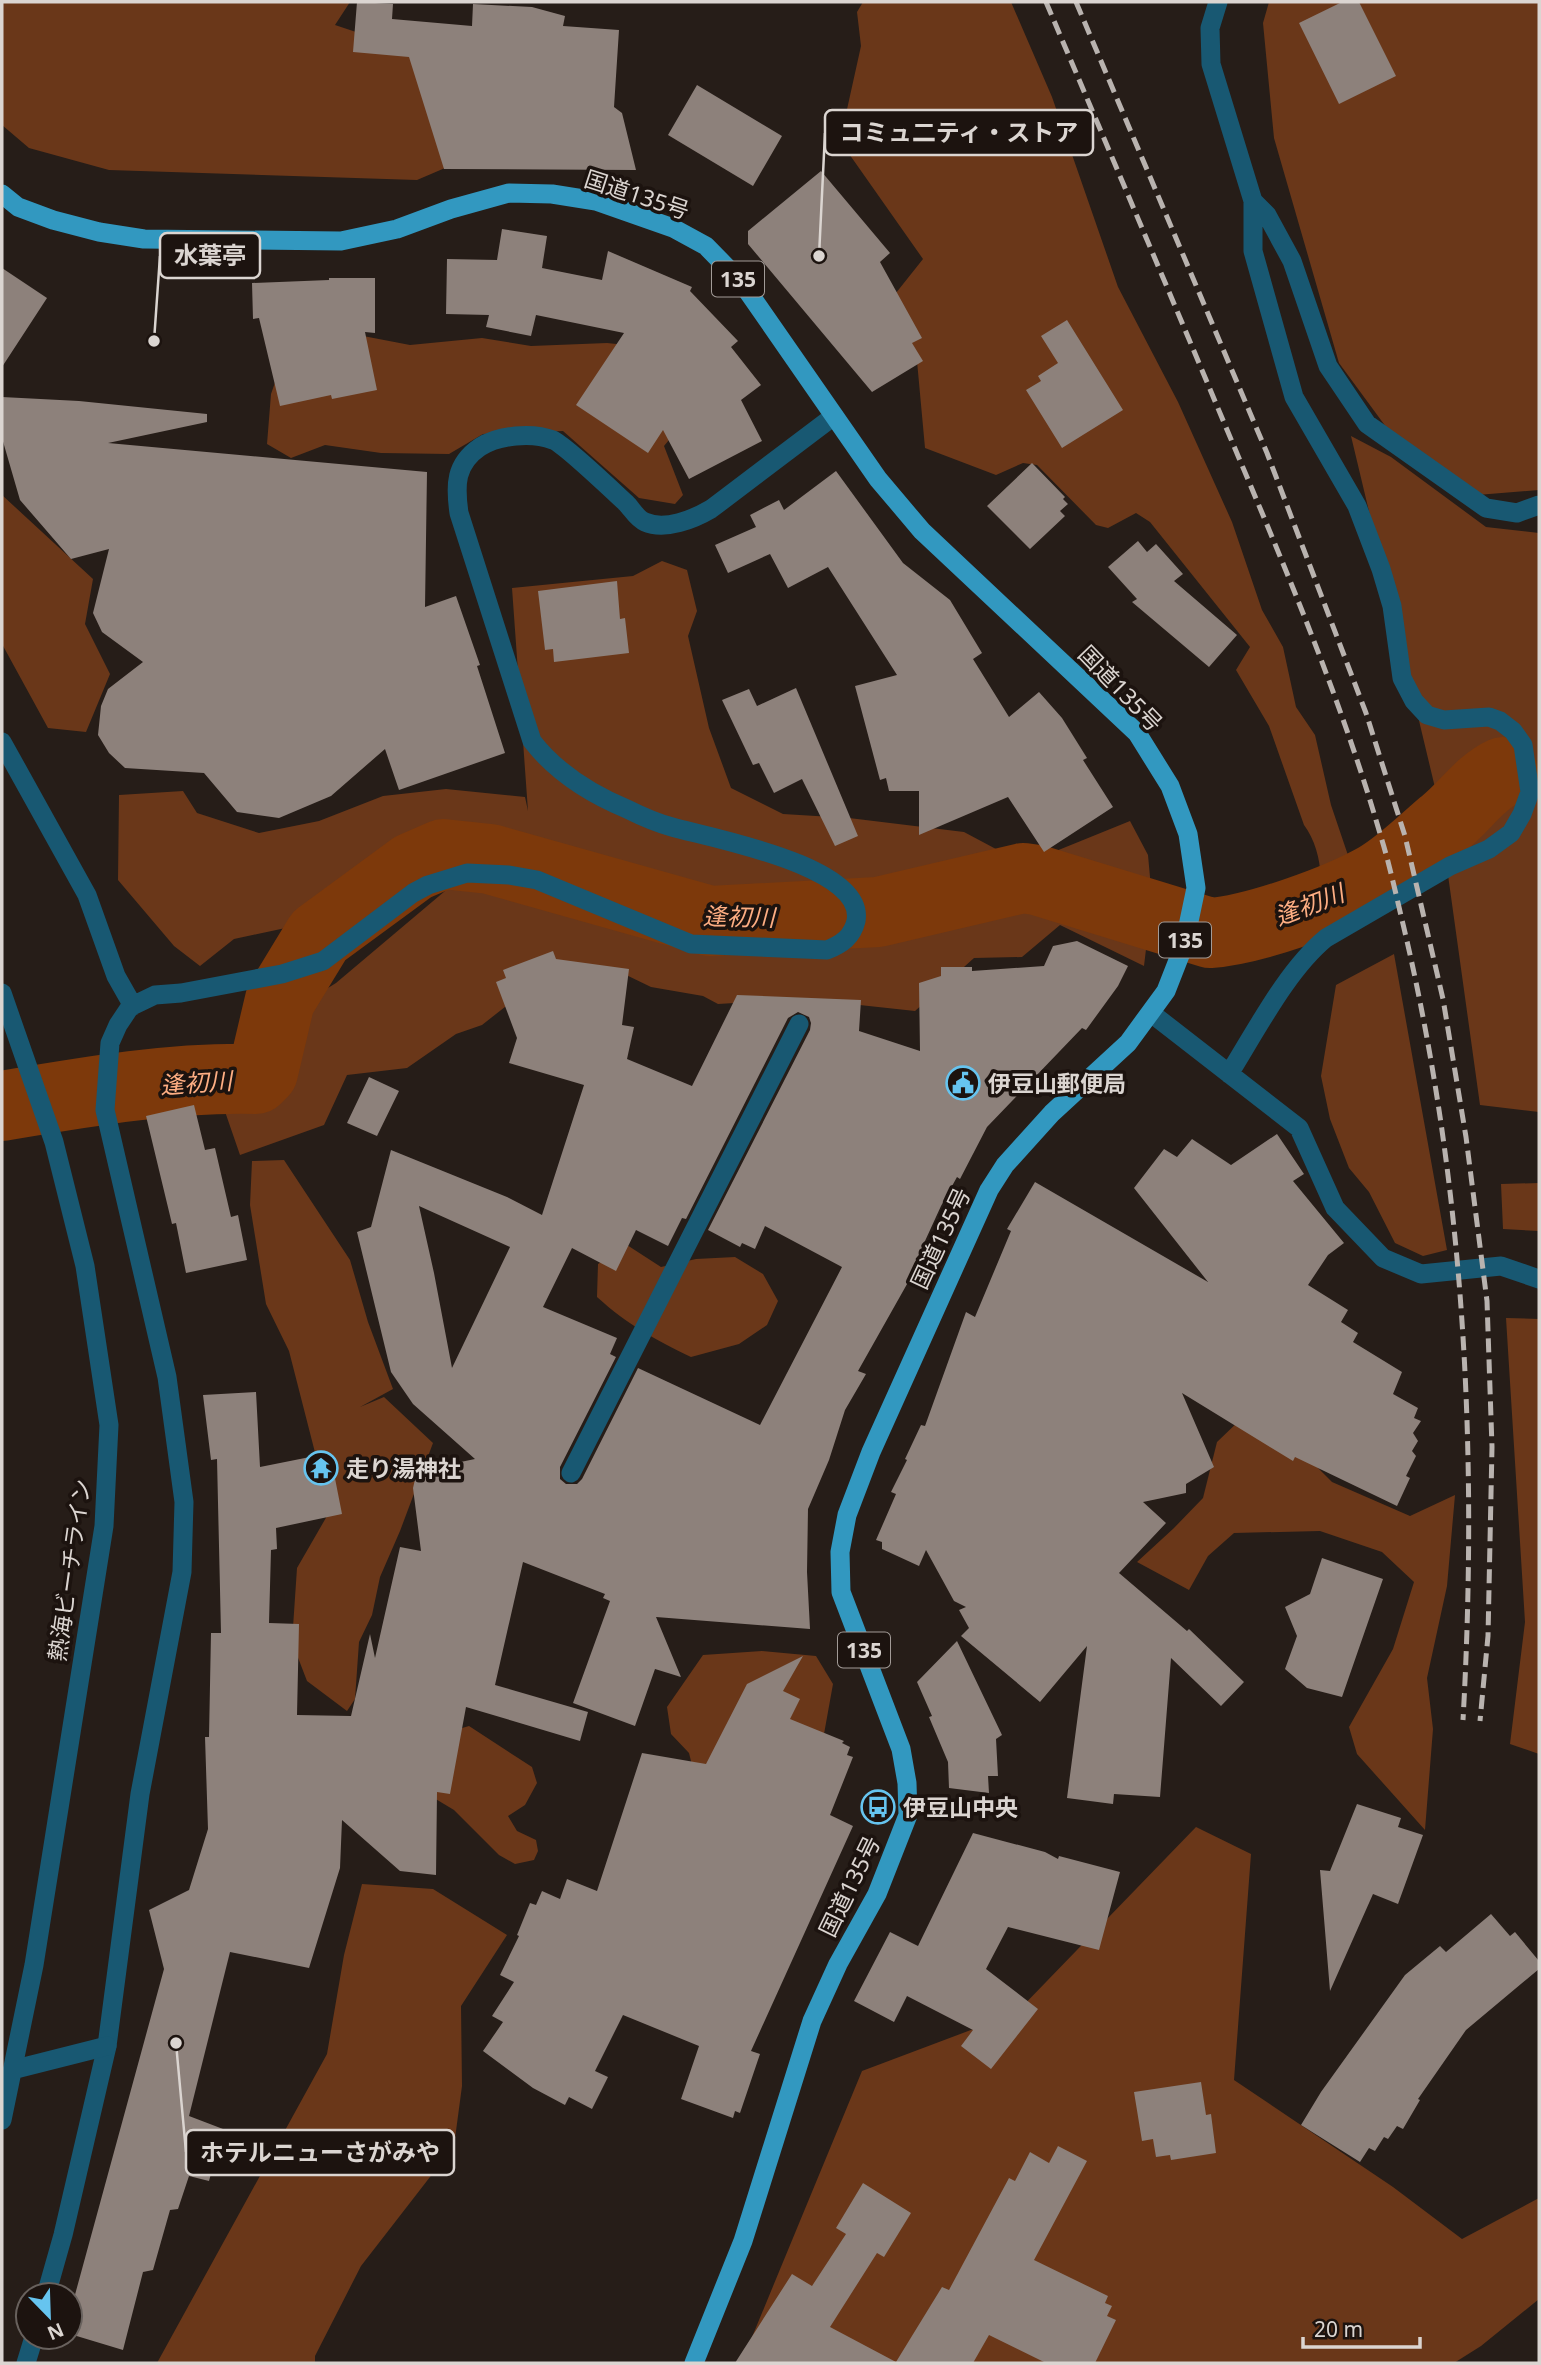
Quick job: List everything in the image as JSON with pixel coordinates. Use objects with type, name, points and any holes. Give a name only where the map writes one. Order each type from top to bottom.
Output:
[{"type":"highway","name":"国道135号","points":[[2,194],[18,206],[52,220],[99,232],[144,239],[341,241],[397,229],[451,209],[509,193],[552,194],[596,201],[673,228],[706,246],[742,283],[878,479],[922,531],[1137,733],[1170,786],[1188,834],[1196,888],[1184,945],[1166,991],[1128,1043],[1052,1113],[1005,1165],[989,1190],[898,1388],[847,1515],[840,1552],[841,1592],[901,1748],[908,1783],[908,1815],[877,1894],[838,1964],[812,2021],[743,2241],[694,2363]]},
{"type":"street","points":[[1218,2],[1210,28],[1211,64],[1253,201],[1253,251],[1294,397],[1357,506],[1376,556],[1392,606],[1402,678],[1414,701],[1427,715],[1444,720],[1489,717],[1513,731],[1523,746],[1530,792],[1511,833],[1489,849],[1450,866],[1326,938],[1312,950],[1297,967],[1229,1074]]},
{"type":"street","points":[[1253,201],[1267,215],[1293,261],[1328,366],[1367,425],[1486,508],[1517,513],[1539,505]]},
{"type":"street","points":[[50,2281],[107,2046],[140,1794],[182,1572],[184,1502],[167,1377],[105,1110],[110,1043],[117,1025],[133,1006],[155,995],[282,974],[323,961],[413,893],[428,885],[467,873],[509,875],[537,880],[691,944],[827,950],[842,944],[851,934],[857,914],[852,898],[835,882],[771,853],[668,826],[624,808],[593,793],[546,759],[532,741],[459,513],[455,489],[460,467],[474,451],[486,443],[503,438],[534,436],[555,441],[626,503],[643,522],[657,525],[692,520],[711,509],[834,416]]},
{"type":"street","points":[[2,742],[87,895],[116,976],[133,1006]]},
{"type":"street","name":"熱海ビーチライン","points":[[2,993],[54,1142],[85,1266],[109,1425],[104,1526],[34,1965],[2,2120]]},
{"type":"street","points":[[1151,1013],[1298,1128],[1335,1208],[1383,1258],[1422,1274],[1501,1266],[1539,1279]]},
{"type":"street","points":[[571,1473],[799,1024]]},
{"type":"street","points":[[12,2070],[107,2046]]},
{"type":"shaded area","points":[[2,2],[350,2],[335,25],[449,63],[452,165],[417,180],[109,170],[29,148],[2,125]]},
{"type":"shaded area","points":[[863,2],[1011,2],[1052,97],[1118,287],[1178,402],[1232,522],[1262,610],[1283,647],[1296,707],[1315,735],[1331,805],[1354,873],[1335,889],[1320,884],[1315,846],[1304,825],[1269,726],[1236,670],[1250,647],[1150,522],[1136,513],[1108,528],[1096,525],[1037,465],[1023,463],[996,475],[925,448],[917,361],[888,303],[923,259],[840,141],[861,46],[857,12]]},
{"type":"shaded area","points":[[1269,2],[1539,2],[1539,490],[1477,495],[1389,431],[1339,363],[1274,138],[1263,23]]},
{"type":"shaded area","points":[[358,335],[410,345],[482,338],[531,346],[607,343],[664,349],[692,412],[664,446],[683,495],[675,504],[639,498],[563,431],[483,434],[449,454],[381,453],[325,445],[291,458],[267,444],[271,394],[285,354]]},
{"type":"shaded area","points":[[1351,436],[1391,457],[1486,527],[1539,533],[1539,1112],[1480,1105],[1437,796]]},
{"type":"shaded area","points":[[2,495],[93,579],[85,624],[110,674],[86,732],[48,728],[2,644]]},
{"type":"shaded area","points":[[662,561],[687,570],[697,611],[688,636],[709,728],[731,788],[783,814],[849,818],[964,832],[1024,864],[1130,821],[1148,855],[1152,899],[1144,966],[1060,925],[1022,957],[974,958],[915,1011],[804,999],[718,1004],[703,996],[651,987],[620,972],[510,1003],[482,1025],[456,1034],[407,1068],[347,1075],[324,1125],[240,1155],[221,1100],[227,1079],[247,1038],[336,983],[509,837],[495,847],[365,911],[234,939],[200,966],[174,946],[118,880],[119,795],[183,791],[197,813],[259,833],[319,821],[383,796],[446,789],[525,797],[528,811],[512,588],[633,576]]},
{"type":"shaded area","points":[[1394,954],[1447,1250],[1423,1256],[1395,1243],[1369,1192],[1349,1168],[1330,1119],[1321,1076],[1336,985]]},
{"type":"shaded area","points":[[284,1160],[350,1260],[368,1322],[393,1389],[360,1407],[384,1397],[433,1443],[380,1577],[372,1615],[359,1642],[355,1699],[347,1711],[307,1681],[292,1642],[297,1568],[327,1516],[320,1472],[289,1351],[266,1304],[250,1205],[252,1161]]},
{"type":"shaded area","points":[[1539,1183],[1539,1231],[1503,1229],[1501,1184]]},
{"type":"shaded area","points":[[627,1245],[661,1267],[696,1259],[735,1257],[763,1274],[778,1301],[767,1325],[739,1344],[691,1357],[653,1337],[631,1324],[597,1297],[598,1264]]},
{"type":"shaded area","points":[[1506,1318],[1539,1319],[1539,1754],[1510,1744],[1525,1622]]},
{"type":"shaded area","points":[[1242,1418],[1287,1437],[1332,1482],[1410,1516],[1455,1495],[1447,1586],[1427,1678],[1433,1729],[1425,1830],[1357,1754],[1349,1727],[1393,1649],[1414,1582],[1382,1552],[1320,1531],[1234,1533],[1208,1556],[1189,1590],[1137,1562],[1203,1498],[1217,1442]]},
{"type":"shaded area","points":[[762,1651],[816,1656],[833,1684],[824,1734],[698,1789],[689,1753],[671,1734],[667,1707],[703,1655]]},
{"type":"shaded area","points":[[469,1726],[532,1767],[537,1783],[525,1805],[508,1816],[517,1831],[536,1840],[538,1851],[534,1860],[515,1864],[499,1855],[454,1810],[424,1792],[452,1731]]},
{"type":"shaded area","points":[[1196,1827],[1251,1854],[1234,2080],[1393,2187],[1462,2239],[1539,2198],[1539,2299],[1481,2346],[1454,2363],[744,2363],[745,2354],[862,2071],[1016,2013]]},
{"type":"shaded area","points":[[362,1884],[433,1889],[507,1935],[461,2006],[462,2086],[454,2146],[361,2266],[315,2356],[315,2363],[157,2363],[327,2054],[344,1955]]},
{"type":"building","points":[[357,2],[393,4],[392,19],[472,26],[473,4],[532,7],[565,16],[563,26],[619,30],[614,107],[622,113],[636,170],[444,169],[409,57],[353,52]]},
{"type":"building","points":[[1342,2],[1359,2],[1396,76],[1339,104],[1299,23]]},
{"type":"building","points":[[697,85],[782,136],[753,186],[668,135]]},
{"type":"building","points":[[821,171],[890,253],[880,262],[922,338],[912,343],[923,361],[872,392],[748,244],[748,231]]},
{"type":"building","points":[[502,229],[547,236],[542,268],[602,280],[608,251],[692,287],[690,291],[738,341],[731,347],[761,385],[741,400],[762,441],[689,479],[663,430],[648,453],[576,405],[624,333],[536,315],[531,336],[486,327],[489,315],[446,314],[447,259],[497,260]]},
{"type":"building","points":[[2,268],[47,298],[2,367]]},
{"type":"building","points":[[375,278],[375,333],[365,332],[377,390],[332,399],[331,395],[280,406],[259,318],[253,319],[252,283]]},
{"type":"building","points":[[1067,320],[1123,410],[1062,448],[1026,390],[1041,381],[1038,376],[1058,363],[1041,336]]},
{"type":"building","points":[[2,397],[79,401],[207,414],[207,422],[108,443],[427,472],[425,607],[456,596],[480,665],[477,666],[505,753],[399,790],[385,749],[331,796],[279,818],[237,812],[204,773],[125,768],[109,753],[98,735],[101,706],[108,689],[143,662],[102,632],[93,613],[109,549],[71,559],[20,500],[2,438]]},
{"type":"building","points":[[1032,463],[1065,497],[1063,499],[1068,504],[1060,511],[1065,516],[1030,549],[987,506]]},
{"type":"building","points":[[836,471],[903,563],[950,600],[982,653],[973,659],[1009,717],[1039,692],[1062,718],[1087,758],[1083,760],[1113,807],[1044,852],[1008,797],[919,835],[919,791],[889,791],[886,778],[880,780],[855,686],[897,675],[828,567],[788,588],[770,554],[728,573],[715,545],[756,527],[750,515],[779,500],[784,510]]},
{"type":"building","points":[[1138,541],[1147,552],[1156,544],[1183,574],[1174,581],[1237,635],[1209,667],[1132,602],[1137,599],[1108,567]]},
{"type":"building","points":[[617,581],[620,619],[625,618],[629,653],[554,662],[553,649],[545,650],[538,591]]},
{"type":"building","points":[[796,688],[858,836],[835,846],[802,779],[774,793],[759,763],[753,765],[722,700],[749,689],[757,706]]},
{"type":"building","points":[[1077,941],[1128,966],[1118,986],[1086,1030],[1082,1028],[987,1127],[960,1179],[957,1177],[941,1206],[909,1276],[911,1277],[858,1371],[866,1374],[845,1410],[829,1460],[808,1509],[810,1629],[656,1617],[681,1677],[655,1669],[635,1726],[573,1703],[610,1601],[603,1598],[605,1594],[523,1562],[495,1685],[588,1712],[580,1741],[466,1707],[450,1794],[437,1792],[436,1875],[400,1871],[342,1820],[340,1868],[309,1968],[230,1952],[189,2116],[223,2129],[209,2181],[189,2176],[178,2209],[170,2210],[153,2270],[143,2272],[123,2350],[84,2338],[84,2281],[79,2281],[164,1969],[149,1910],[189,1890],[208,1829],[205,1737],[209,1737],[211,1633],[221,1633],[217,1459],[211,1460],[203,1395],[256,1392],[260,1467],[330,1453],[342,1514],[276,1528],[277,1549],[271,1550],[269,1623],[299,1624],[297,1715],[351,1716],[370,1634],[375,1658],[400,1547],[421,1551],[413,1488],[417,1471],[475,1459],[413,1404],[391,1372],[357,1232],[371,1227],[391,1150],[507,1197],[542,1215],[584,1085],[509,1063],[517,1038],[496,982],[506,978],[503,970],[553,951],[556,959],[629,969],[622,1025],[634,1027],[627,1059],[692,1086],[737,995],[861,1000],[859,1031],[920,1051],[919,983],[941,976],[941,967],[972,967],[972,971],[1044,966],[1053,946]],"holes":[[[798,1012],[809,1017],[810,1030],[708,1230],[740,1247],[742,1243],[755,1249],[765,1226],[842,1267],[760,1425],[638,1368],[582,1479],[577,1484],[566,1484],[560,1479],[560,1467],[616,1357],[610,1354],[617,1338],[543,1307],[572,1248],[616,1271],[636,1230],[668,1246],[682,1218],[686,1219],[788,1018]],[[419,1206],[510,1247],[452,1368]]]},
{"type":"building","points":[[369,1077],[399,1091],[377,1136],[347,1123]]},
{"type":"building","points":[[194,1105],[205,1150],[215,1148],[231,1217],[238,1215],[247,1260],[186,1273],[176,1223],[172,1224],[146,1116]]},
{"type":"building","points":[[1277,1134],[1304,1174],[1293,1181],[1344,1243],[1328,1255],[1308,1285],[1348,1310],[1341,1322],[1358,1333],[1353,1342],[1402,1372],[1393,1394],[1418,1408],[1414,1418],[1421,1421],[1413,1433],[1418,1441],[1412,1451],[1416,1456],[1406,1476],[1410,1478],[1397,1506],[1295,1457],[1293,1461],[1182,1393],[1214,1467],[1186,1484],[1186,1493],[1143,1502],[1166,1523],[1119,1573],[1187,1631],[1189,1629],[1244,1682],[1221,1706],[1171,1658],[1160,1797],[1114,1794],[1113,1804],[1067,1798],[1087,1646],[1040,1702],[961,1636],[969,1628],[959,1610],[966,1607],[954,1601],[926,1550],[919,1566],[882,1549],[882,1542],[876,1540],[896,1494],[891,1492],[921,1425],[925,1426],[966,1312],[975,1317],[1011,1231],[1007,1229],[1035,1182],[1208,1282],[1134,1188],[1164,1149],[1177,1157],[1192,1139],[1231,1165]]},
{"type":"building","points":[[1322,1558],[1383,1579],[1342,1697],[1307,1688],[1285,1669],[1297,1636],[1285,1607],[1310,1594]]},
{"type":"building","points":[[957,1641],[1002,1735],[996,1739],[998,1776],[988,1776],[989,1793],[949,1788],[948,1762],[917,1682]]},
{"type":"building","points":[[803,1656],[783,1691],[800,1699],[790,1719],[844,1741],[842,1743],[850,1747],[847,1755],[853,1757],[830,1815],[853,1826],[751,2051],[760,2054],[740,2113],[735,2111],[733,2118],[681,2099],[699,2046],[623,2015],[595,2071],[608,2077],[592,2109],[569,2097],[565,2105],[533,2088],[483,2051],[503,2022],[492,2016],[514,1982],[500,1975],[519,1936],[517,1935],[530,1903],[536,1905],[542,1891],[560,1899],[567,1879],[597,1891],[642,1753],[706,1764],[747,1684]]},
{"type":"building","points":[[1357,1804],[1401,1818],[1398,1827],[1423,1835],[1398,1904],[1373,1894],[1330,1991],[1320,1870],[1330,1871]]},
{"type":"building","points":[[973,1833],[1045,1852],[1058,1859],[1059,1856],[1120,1872],[1099,1950],[1008,1927],[986,1969],[1038,2009],[991,2069],[961,2046],[973,2030],[907,1996],[894,2022],[854,2001],[890,1932],[918,1946]]},
{"type":"building","points":[[1491,1914],[1510,1936],[1515,1932],[1539,1961],[1539,1969],[1466,2030],[1418,2099],[1420,2100],[1403,2129],[1397,2126],[1388,2139],[1384,2137],[1375,2151],[1369,2148],[1360,2162],[1301,2125],[1321,2092],[1405,1975],[1440,1946],[1446,1952]]},
{"type":"building","points":[[1201,2082],[1206,2115],[1211,2114],[1216,2153],[1171,2160],[1170,2155],[1156,2157],[1153,2139],[1142,2141],[1134,2092]]},
{"type":"building","points":[[1058,2146],[1087,2161],[1034,2260],[1108,2296],[1105,2303],[1112,2306],[1107,2316],[1116,2320],[1095,2363],[1046,2363],[989,2335],[973,2363],[735,2363],[792,2274],[812,2286],[846,2234],[836,2228],[863,2183],[911,2213],[884,2257],[877,2253],[830,2327],[896,2362],[942,2287],[949,2290],[1009,2178],[1015,2181],[1030,2152],[1049,2163]]},
{"type":"waterway","name":"逢初川","points":[[2,1106],[160,1083],[256,1079],[263,1072],[280,1000],[319,936],[413,867],[443,854],[490,859],[710,921],[878,912],[1023,878],[1210,933],[1228,931],[1295,913],[1376,878],[1402,860],[1451,818],[1479,789],[1503,772]]},
{"type":"railway","points":[[1046,2],[1309,628],[1365,784],[1393,880],[1424,1022],[1441,1121],[1462,1320],[1469,1520],[1463,1720]]},
{"type":"railway","points":[[1076,2],[1267,453],[1366,713],[1405,836],[1443,999],[1466,1137],[1487,1301],[1492,1447],[1488,1636],[1480,1721]]},
{"type":"place","name":"コミュ二ティ・ストア","points":[[819,256]]},
{"type":"place","name":"水葉亭","points":[[154,341]]},
{"type":"place","name":"伊豆山郵便局","points":[[963,1083]]},
{"type":"place","name":"走り湯神社","points":[[321,1468]]},
{"type":"place","name":"伊豆山中央","points":[[878,1807]]},
{"type":"place","name":"ホテルニューさがみや","points":[[176,2043]]}]
